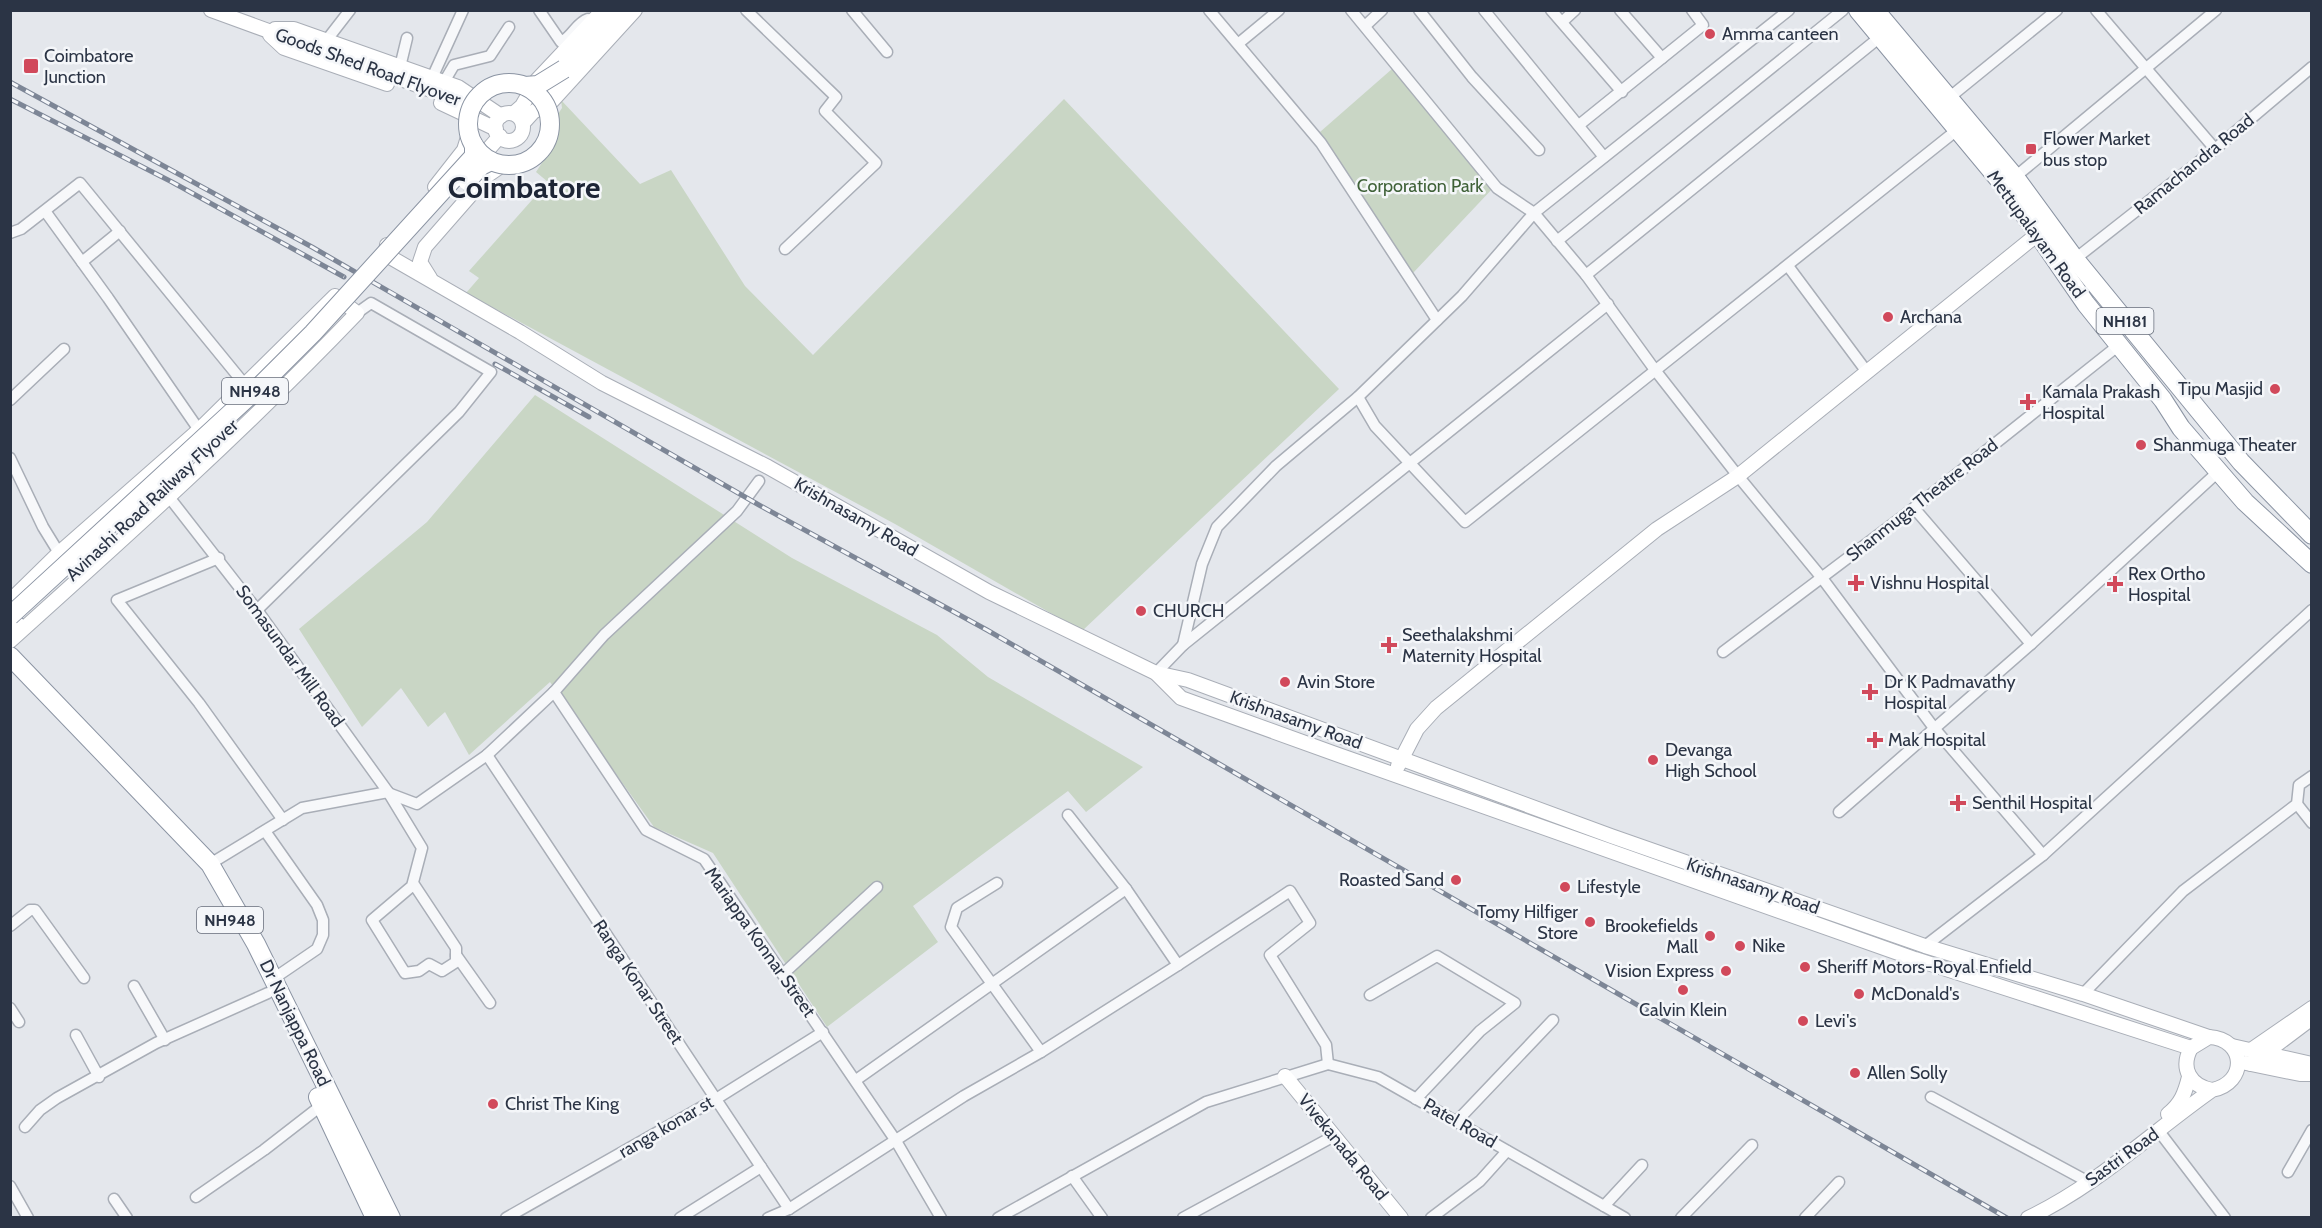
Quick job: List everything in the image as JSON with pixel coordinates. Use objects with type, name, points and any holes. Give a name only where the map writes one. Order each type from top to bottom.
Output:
[{"type":"highway","points":[[525,86],[542,100],[545,90],[618,10]]},
{"type":"highway","name":"Mettupalayam Road","points":[[1858,10],[2006,188],[2075,259],[2241,462],[2312,535]]},
{"type":"highway","name":"Mettupalayam Road","points":[[1875,10],[2015,177],[2086,304],[2181,428],[2246,502],[2312,564]]},
{"type":"highway","points":[[484,151],[468,124],[472,105],[489,88],[501,84],[538,85],[564,69]]},
{"type":"highway","name":"NH948","points":[[484,151],[530,159],[543,144],[550,125],[548,112],[542,100]]},
{"type":"highway","name":"Avinashi Road Railway Flyover","points":[[12,628],[257,404],[473,174],[484,151]]},
{"type":"highway","name":"Dr Nanjappa Road","points":[[10,656],[210,864],[391,1218]]},
{"type":"highway","name":"Dr Nanjappa Road","points":[[10,673],[202,872],[271,986],[322,1105],[375,1218]]},
{"type":"main road","name":"Goods Shed Road Flyover","points":[[211,10],[472,105]]},
{"type":"main road","points":[[484,151],[522,106],[537,80],[603,10]]},
{"type":"main road","points":[[264,29],[284,48],[453,108],[507,123],[529,115],[552,101],[635,10]]},
{"type":"main road","points":[[264,29],[294,29],[438,80],[466,91],[507,123]]},
{"type":"main road","name":"Krishnasamy Road","points":[[436,284],[427,275],[420,262],[425,247],[481,182],[484,151],[464,150],[388,242],[386,252],[390,257],[602,383],[768,467],[989,592],[1156,673],[1188,680],[1925,946],[2083,994],[2209,1038]]},
{"type":"main road","points":[[1394,774],[1418,729],[1436,708],[1657,529],[1738,476],[2044,229]]},
{"type":"main road","points":[[10,601],[59,553],[151,474],[246,386],[335,296],[357,313],[285,389],[12,628]]},
{"type":"main road","points":[[166,492],[175,473]]},
{"type":"main road","points":[[1156,673],[1181,698],[1915,959],[2191,1048]]},
{"type":"main road","points":[[2312,1008],[2251,1057],[2228,1084],[2211,1090],[2195,1084],[2189,1077],[2186,1062],[2191,1048],[2209,1038],[2218,1038],[2251,1057],[2300,1074],[2312,1074]]},
{"type":"main road","points":[[2251,1057],[2312,1018]]},
{"type":"main road","points":[[2251,1057],[2312,1064]]},
{"type":"main road","name":"Vivekanada Road","points":[[1285,1076],[1401,1218]]},
{"type":"main road","name":"Sastri Road","points":[[2015,1218],[2106,1164],[2177,1107],[2185,1093],[2189,1077]]},
{"type":"main road","name":"Sastri Road","points":[[2028,1218],[2054,1206],[2211,1090]]},
{"type":"street","points":[[326,41],[350,10]]},
{"type":"street","points":[[438,80],[463,10]]},
{"type":"street","points":[[539,10],[561,42],[571,37],[582,21],[588,19],[591,23]]},
{"type":"street","points":[[746,10],[836,97],[825,111],[876,163],[785,249]]},
{"type":"street","points":[[852,10],[887,52]]},
{"type":"street","points":[[1209,10],[1239,43],[1320,143],[1437,320]]},
{"type":"street","points":[[1239,43],[1279,10]]},
{"type":"street","points":[[1351,10],[1497,188],[1534,213],[1586,275],[1655,370],[1822,578],[1934,728],[2043,855]]},
{"type":"street","points":[[1365,26],[1382,10]]},
{"type":"street","points":[[1419,10],[1472,76],[1539,150]]},
{"type":"street","points":[[1484,10],[1604,157]]},
{"type":"street","points":[[1551,10],[1622,92]]},
{"type":"street","points":[[1562,22],[1575,10]]},
{"type":"street","points":[[1620,10],[1662,58]]},
{"type":"street","points":[[1579,125],[1703,25],[1692,10]]},
{"type":"street","points":[[1183,645],[1202,564],[1217,527],[1276,466],[1358,397],[1462,296],[1534,213],[1789,10]]},
{"type":"street","points":[[1557,241],[1843,10]]},
{"type":"street","points":[[1950,98],[2057,10]]},
{"type":"street","points":[[2096,10],[2215,149]]},
{"type":"street","points":[[2015,177],[2148,70],[2216,10]]},
{"type":"street","points":[[438,80],[454,65],[490,56],[509,27]]},
{"type":"street","points":[[1586,275],[1881,37]]},
{"type":"street","points":[[400,66],[407,38]]},
{"type":"street","name":"Ramachandra Road","points":[[2075,259],[2215,149],[2312,67]]},
{"type":"street","points":[[1358,397],[1375,426],[1465,522],[1957,130]]},
{"type":"street","points":[[10,233],[21,230],[80,183],[246,386]]},
{"type":"street","points":[[45,211],[199,430]]},
{"type":"street","points":[[82,262],[120,231]]},
{"type":"street","points":[[1788,266],[1867,372]]},
{"type":"street","points":[[257,610],[459,412],[491,372],[371,303],[357,313]]},
{"type":"street","points":[[1156,673],[1183,645],[1608,304]]},
{"type":"street","name":"Shanmuga Theatre Road","points":[[1723,652],[1914,508],[2119,345]]},
{"type":"street","points":[[10,400],[64,349]]},
{"type":"street","points":[[10,458],[43,527],[59,553]]},
{"type":"street","points":[[1839,812],[2031,644],[2219,471]]},
{"type":"street","name":"Somasundar Mill Road","points":[[151,474],[219,558],[388,792],[422,848],[413,883]]},
{"type":"street","points":[[210,864],[302,808],[388,792],[417,804],[487,755],[554,692],[604,635],[736,511],[759,480]]},
{"type":"street","points":[[1914,508],[2031,644]]},
{"type":"street","points":[[219,558],[117,600],[199,703],[283,820]]},
{"type":"street","points":[[1925,946],[2043,855],[2312,610]]},
{"type":"street","name":"Mariappa Konnar Street","points":[[554,692],[646,830],[704,860],[856,1080],[896,1141],[941,1218]]},
{"type":"street","name":"Ranga Konar Street","points":[[487,755],[761,1167],[789,1213]]},
{"type":"street","points":[[2312,776],[2299,786],[2297,804],[2312,823]]},
{"type":"street","points":[[2083,994],[2183,891],[2297,804]]},
{"type":"street","points":[[1068,815],[1126,889],[1178,965]]},
{"type":"street","points":[[25,1127],[40,1110],[57,1098],[271,986],[316,949],[323,935],[323,920],[317,905],[265,831]]},
{"type":"street","points":[[413,883],[456,948],[456,955],[456,962],[442,971],[429,964],[419,971],[405,973],[372,920],[413,883]]},
{"type":"street","points":[[997,883],[957,908],[951,927],[1041,1052]]},
{"type":"street","points":[[783,974],[877,887]]},
{"type":"street","points":[[856,1080],[1126,889]]},
{"type":"street","points":[[768,1218],[789,1213],[964,1096],[1041,1052],[1290,891],[1310,923],[1270,955],[1326,1045],[1328,1064],[1206,1102],[998,1218]]},
{"type":"street","points":[[10,926],[30,910],[35,910],[84,978]]},
{"type":"street","points":[[456,955],[490,1003]]},
{"type":"street","points":[[1370,995],[1437,956],[1515,1004],[1480,1031],[1416,1099]]},
{"type":"street","points":[[134,986],[165,1040]]},
{"type":"street","points":[[10,1008],[19,1022]]},
{"type":"street","points":[[1456,1122],[1553,1020]]},
{"type":"street","name":"ranga konar st","points":[[506,1218],[716,1099],[823,1032]]},
{"type":"street","points":[[76,1035],[99,1077]]},
{"type":"street","name":"Patel Road","points":[[1328,1064],[1378,1077],[1625,1218]]},
{"type":"street","points":[[1931,1097],[2083,1179]]},
{"type":"street","points":[[196,1197],[264,1150],[322,1105]]},
{"type":"street","points":[[2158,1130],[2225,1218]]},
{"type":"street","points":[[2288,1172],[2312,1130]]},
{"type":"street","points":[[1183,1218],[1334,1136]]},
{"type":"street","points":[[1681,1218],[1752,1145]]},
{"type":"street","points":[[1431,1218],[1480,1181],[1507,1151]]},
{"type":"street","points":[[1604,1206],[1642,1165]]},
{"type":"street","points":[[680,1218],[761,1167]]},
{"type":"street","points":[[1072,1176],[1102,1218]]},
{"type":"street","points":[[1805,1218],[1839,1182]]},
{"type":"street","points":[[10,1186],[28,1218]]},
{"type":"street","points":[[114,1199],[127,1218]]},
{"type":"green space","name":"Corporation Park","points":[[1392,69],[1493,188],[1413,273],[1320,132]]},
{"type":"green space","points":[[1064,99],[1339,389],[1082,631],[895,524],[466,293],[479,278],[469,271],[548,182],[536,172],[557,140],[561,100],[640,184],[671,170],[745,286],[813,355]]},
{"type":"green space","points":[[535,395],[792,558],[937,635],[988,677],[1143,767],[1086,812],[1068,791],[913,906],[938,942],[827,1027],[713,853],[654,827],[550,682],[469,755],[445,712],[428,727],[401,688],[362,727],[299,629],[427,522]]},
{"type":"railway","points":[[10,82],[312,247],[759,505],[987,630],[2007,1218]]},
{"type":"railway","points":[[10,99],[172,182],[344,277]]},
{"type":"railway","points":[[495,364],[589,417]]},
{"type":"place","name":"Amma canteen","points":[[1710,34]]},
{"type":"place","name":"Coimbatore Junction","points":[[31,66]]},
{"type":"place","name":"Flower Market bus stop","points":[[2031,149]]},
{"type":"place","name":"Archana","points":[[1888,317]]},
{"type":"place","name":"Tipu Masjid","points":[[2275,389]]},
{"type":"place","name":"Kamala Prakash Hospital","points":[[2028,402]]},
{"type":"place","name":"Shanmuga Theater","points":[[2141,445]]},
{"type":"place","name":"Vishnu Hospital","points":[[1856,583]]},
{"type":"place","name":"Rex Ortho Hospital","points":[[2115,584]]},
{"type":"place","name":"CHURCH","points":[[1141,611]]},
{"type":"place","name":"Seethalakshmi Maternity Hospital","points":[[1389,645]]},
{"type":"place","name":"Avin Store","points":[[1285,682]]},
{"type":"place","name":"Dr K Padmavathy Hospital","points":[[1870,692]]},
{"type":"place","name":"Mak Hospital","points":[[1875,740]]},
{"type":"place","name":"Devanga High School","points":[[1653,760]]},
{"type":"place","name":"Senthil Hospital","points":[[1958,803]]},
{"type":"place","name":"Roasted Sand","points":[[1456,880]]},
{"type":"place","name":"Lifestyle","points":[[1565,887]]},
{"type":"place","name":"Tomy Hilfiger Store","points":[[1590,922]]},
{"type":"place","name":"Brookefields Mall","points":[[1710,936]]},
{"type":"place","name":"Nike","points":[[1740,946]]},
{"type":"place","name":"Sheriff Motors-Royal Enfield","points":[[1805,967]]},
{"type":"place","name":"Vision Express","points":[[1726,971]]},
{"type":"place","name":"Calvin Klein","points":[[1683,990]]},
{"type":"place","name":"McDonald's","points":[[1859,994]]},
{"type":"place","name":"Levi's","points":[[1803,1021]]},
{"type":"place","name":"Allen Solly","points":[[1855,1073]]},
{"type":"place","name":"Christ The King","points":[[493,1104]]},
{"type":"district","name":"Coimbatore","points":[[524,188]]}]
